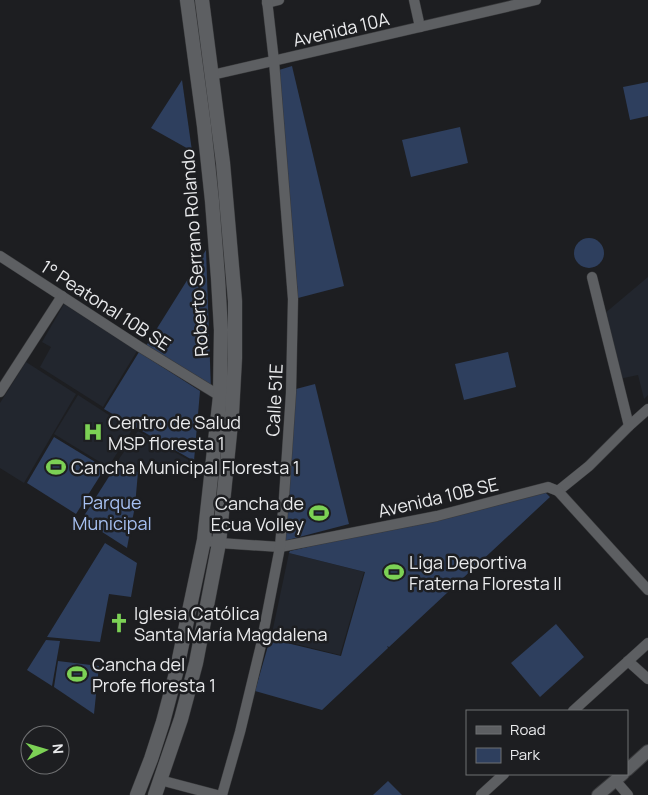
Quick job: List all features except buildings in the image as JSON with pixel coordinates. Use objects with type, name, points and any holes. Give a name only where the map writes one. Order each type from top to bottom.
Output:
[{"type":"main road","name":"Roberto Serrano Rolando","points":[[137,795],[163,722],[176,673],[204,540],[220,396],[221,330],[212,201],[204,126],[186,0]]},
{"type":"main road","name":"Roberto Serrano Rolando","points":[[154,795],[181,719],[196,663],[219,543],[232,413],[236,324],[235,301],[223,163],[202,0]]},
{"type":"street","points":[[267,1],[279,0]]},
{"type":"street","points":[[414,0],[420,27]]},
{"type":"street","name":"Avenida 10A","points":[[212,75],[536,0]]},
{"type":"street","name":"Calle 51E","points":[[222,795],[240,732],[261,645],[280,547],[292,393],[293,299],[274,61],[267,1]]},
{"type":"street","name":"1° Peatonal 10B SE","points":[[0,256],[220,396]]},
{"type":"street","points":[[592,277],[629,426]]},
{"type":"street","points":[[0,392],[62,296]]},
{"type":"street","points":[[648,409],[589,466],[558,491],[648,590]]},
{"type":"street","name":"Avenida 10B SE","points":[[204,540],[219,543],[280,547],[437,516],[548,487],[558,491]]},
{"type":"street","points":[[574,710],[648,644]]},
{"type":"street","points":[[628,661],[648,679]]},
{"type":"street","points":[[628,769],[648,751]]},
{"type":"street","points":[[481,795],[503,775]]},
{"type":"street","points":[[598,795],[619,777],[628,795]]},
{"type":"street","points":[[160,780],[217,795]]},
{"type":"shaded area","points":[[648,277],[648,395],[644,399],[638,375],[619,379],[604,314]]},
{"type":"shaded area","points":[[64,304],[137,351],[103,407],[40,367],[51,347],[42,342]]},
{"type":"shaded area","points":[[26,362],[76,394],[24,483],[0,468],[0,403]]},
{"type":"shaded area","name":"Centro de Salud MSP floresta 1","points":[[78,395],[132,430],[108,467],[54,434]]},
{"type":"shaded area","points":[[138,431],[192,462],[190,475],[138,472],[117,462]]},
{"type":"shaded area","points":[[289,553],[364,572],[340,655],[271,638]]},
{"type":"green space","points":[[292,66],[344,286],[298,298],[279,70]]},
{"type":"green space","points":[[182,80],[192,151],[151,128]]},
{"type":"green space","points":[[648,82],[648,116],[630,120],[623,87]]},
{"type":"green space","points":[[460,127],[468,163],[411,177],[402,140]]},
{"type":"green space","points":[[589,238],[600,242],[604,253],[600,264],[589,268],[578,264],[574,253],[578,242]]},
{"type":"green space","points":[[206,250],[211,390],[146,346]]},
{"type":"green space","points":[[139,352],[200,391],[194,461],[104,409]]},
{"type":"green space","points":[[508,352],[516,387],[464,400],[455,364]]},
{"type":"green space","points":[[315,384],[349,524],[284,541],[296,389]]},
{"type":"green space","points":[[54,437],[105,468],[76,514],[27,483]]},
{"type":"green space","name":"Parque Municipal","points":[[117,464],[138,472],[135,506],[127,548],[82,519]]},
{"type":"green space","points":[[545,492],[550,497],[389,647],[387,646],[388,648],[322,710],[255,691],[270,639],[341,656],[365,572],[289,553],[290,551]]},
{"type":"green space","points":[[105,543],[137,563],[131,597],[109,594],[100,642],[47,637]]},
{"type":"green space","points":[[556,624],[584,657],[540,697],[511,663]]},
{"type":"green space","points":[[46,640],[60,641],[52,686],[27,670]]},
{"type":"green space","points":[[58,661],[99,666],[94,714],[54,687]]},
{"type":"green space","points":[[388,781],[402,795],[373,795]]},
{"type":"place","name":"Centro de Salud MSP floresta 1","points":[[93,432]]},
{"type":"place","name":"Cancha Municipal Floresta 1","points":[[56,467]]},
{"type":"place","name":"Cancha de Ecua Volley","points":[[319,513]]},
{"type":"place","name":"Liga Deportiva Fraterna Floresta II","points":[[394,572]]},
{"type":"place","name":"Iglesia Católica Santa María Magdalena","points":[[119,623]]},
{"type":"place","name":"Cancha del Profe floresta 1","points":[[77,674]]}]
